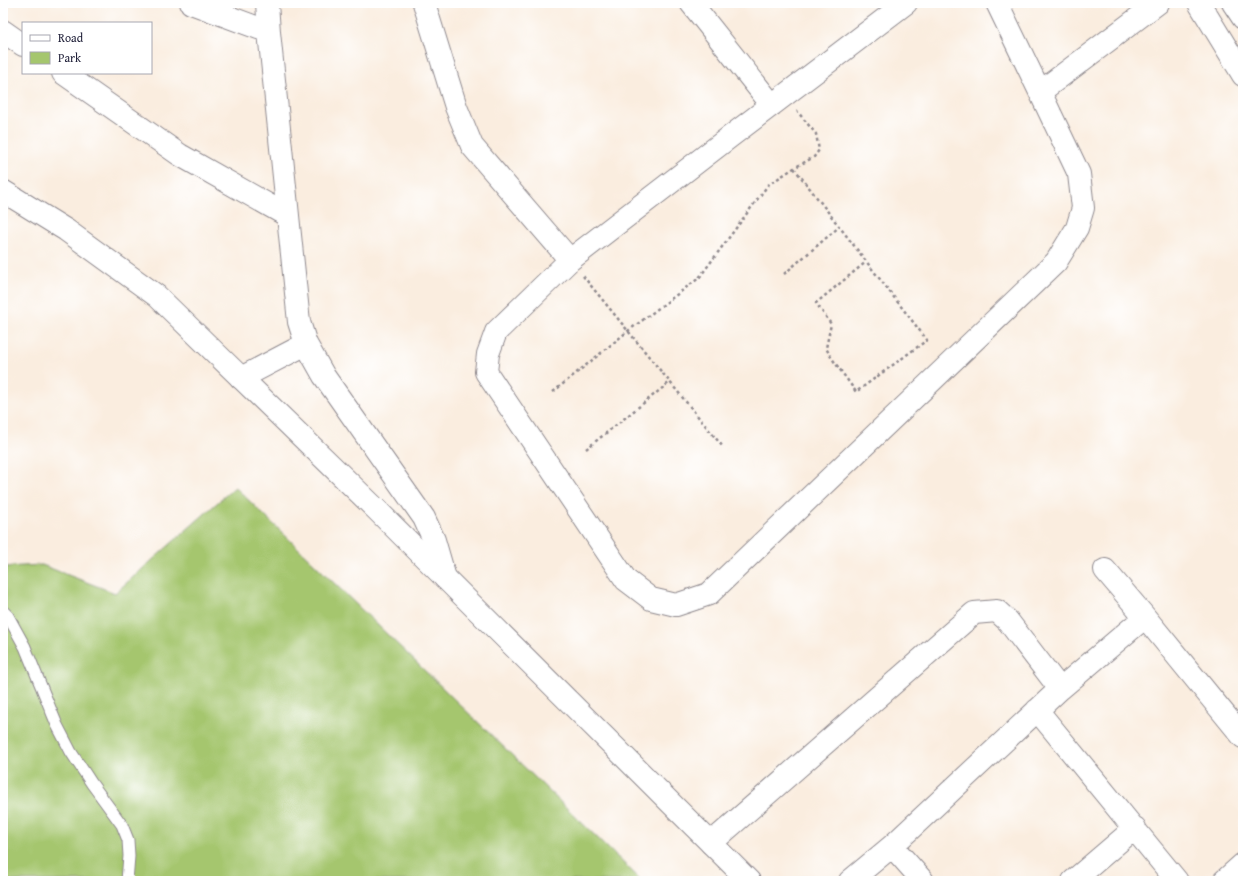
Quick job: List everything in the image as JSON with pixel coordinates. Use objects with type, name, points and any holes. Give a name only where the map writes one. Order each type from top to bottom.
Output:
[{"type":"street","points":[[191,3],[269,32]]},
{"type":"street","points":[[267,3],[299,322],[306,344],[324,376],[424,518],[434,540],[445,578]]},
{"type":"street","points":[[424,3],[456,107],[472,146],[570,260]]},
{"type":"street","points":[[691,3],[778,100]]},
{"type":"street","points":[[906,3],[570,260],[496,332],[488,354],[486,372],[626,580],[651,599],[676,605],[709,594],[1056,262],[1069,242],[1077,228],[1083,208],[1079,174],[997,3]]},
{"type":"street","points":[[1040,92],[1158,3]]},
{"type":"street","points":[[1199,3],[1243,75]]},
{"type":"street","points":[[1233,3],[1243,18]]},
{"type":"street","points":[[3,31],[22,44]]},
{"type":"street","points":[[64,74],[180,155],[288,216]]},
{"type":"street","points":[[3,190],[66,230],[157,296],[445,578],[749,881]]},
{"type":"street","points":[[241,378],[306,344]]},
{"type":"street","points":[[1105,570],[1146,617],[1243,737]]},
{"type":"street","points":[[711,844],[974,613],[996,611],[1008,621],[1060,689]]},
{"type":"street","points":[[850,881],[892,846],[1060,689],[1146,617]]},
{"type":"street","points":[[1038,710],[1177,881]]},
{"type":"street","points":[[1073,881],[1134,828]]},
{"type":"street","points":[[892,846],[923,881]]},
{"type":"street","points":[[1224,881],[1243,864]]},
{"type":"lane","points":[[3,611],[8,616],[25,647],[56,725],[71,752],[122,826],[128,840],[129,856],[127,881]]},
{"type":"path","points":[[553,392],[628,331],[699,278],[768,185],[814,157],[819,150],[816,134],[778,100]]},
{"type":"path","points":[[794,168],[927,340],[856,392],[826,348],[831,324],[816,303],[866,262]]},
{"type":"path","points":[[784,274],[839,226]]},
{"type":"path","points":[[570,260],[723,447]]},
{"type":"path","points":[[586,449],[670,382]]},
{"type":"green space","points":[[235,487],[642,881],[3,881],[3,567],[42,565],[115,593]]}]
